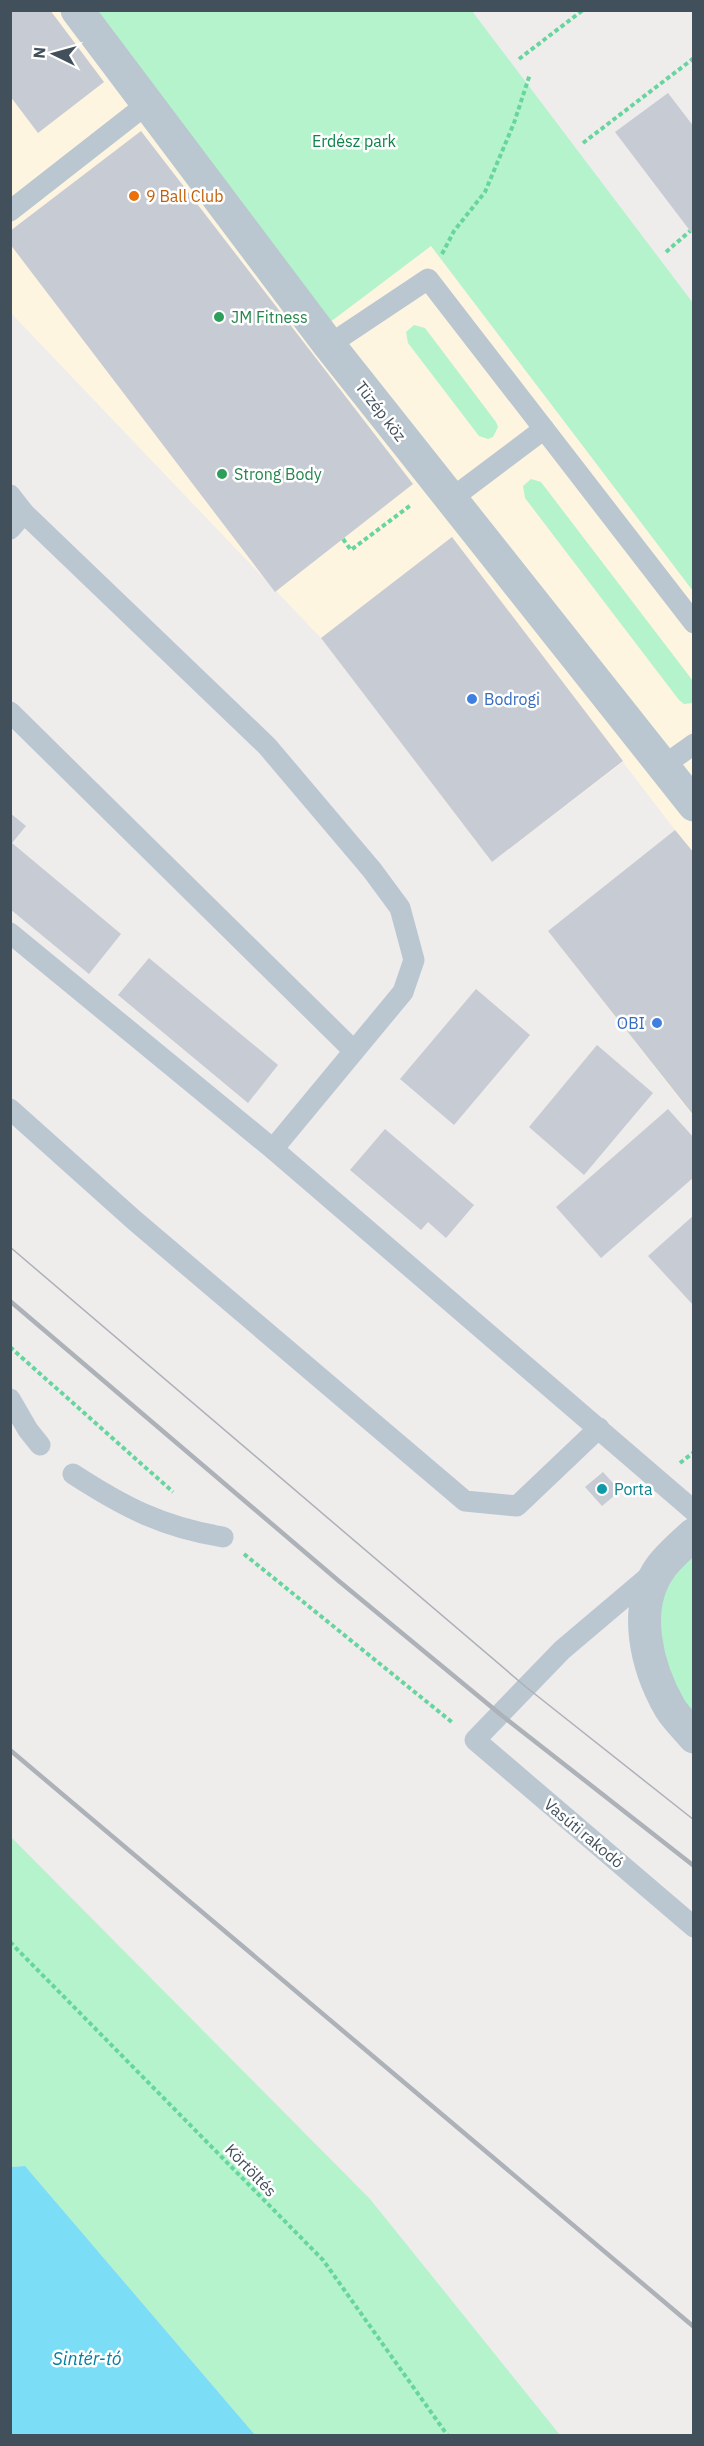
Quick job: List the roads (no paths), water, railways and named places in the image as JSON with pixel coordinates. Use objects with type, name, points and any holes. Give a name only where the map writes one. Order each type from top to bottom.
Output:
[{"type":"street","name":"Tüzép köz","points":[[77,10],[329,345],[693,805]]},
{"type":"street","points":[[693,1534],[660,1567],[648,1594],[645,1623],[648,1653],[655,1680],[671,1710],[693,1737]]},
{"type":"lane","points":[[10,211],[147,104]]},
{"type":"lane","points":[[329,345],[428,279],[693,623]]},
{"type":"lane","points":[[445,491],[544,429]]},
{"type":"lane","points":[[10,495],[17,521],[267,746],[372,870],[400,908],[414,960],[403,992],[273,1149]]},
{"type":"lane","points":[[10,712],[354,1051]]},
{"type":"lane","points":[[663,766],[693,744]]},
{"type":"lane","points":[[10,933],[273,1149],[693,1511]]},
{"type":"lane","points":[[10,1109],[143,1228],[465,1501],[517,1506],[598,1428]]},
{"type":"lane","points":[[10,1399],[28,1430],[40,1444]]},
{"type":"lane","points":[[73,1474],[142,1515],[183,1530],[223,1537]]},
{"type":"lane","name":"Vasúti rakodó","points":[[660,1567],[562,1650],[475,1740],[693,1927]]},
{"type":"water","name":"Sintér-tó","points":[[25,2166],[255,2435],[11,2435],[11,2167]]},
{"type":"tram line","points":[[10,1247],[526,1687],[694,1820]]},
{"type":"railway","points":[[10,1301],[340,1582],[500,1714],[694,1866]]},
{"type":"railway","points":[[10,1750],[694,2327]]},
{"type":"place","name":"9 Ball Club","points":[[134,196]]},
{"type":"place","name":"JM Fitness","points":[[219,317]]},
{"type":"place","name":"Strong Body","points":[[222,474]]},
{"type":"place","name":"Bodrogi","points":[[472,699]]},
{"type":"place","name":"OBI","points":[[657,1023]]},
{"type":"place","name":"Porta","points":[[602,1489]]},
{"type":"park label","name":"Erdész park","points":[[354,141]]}]
